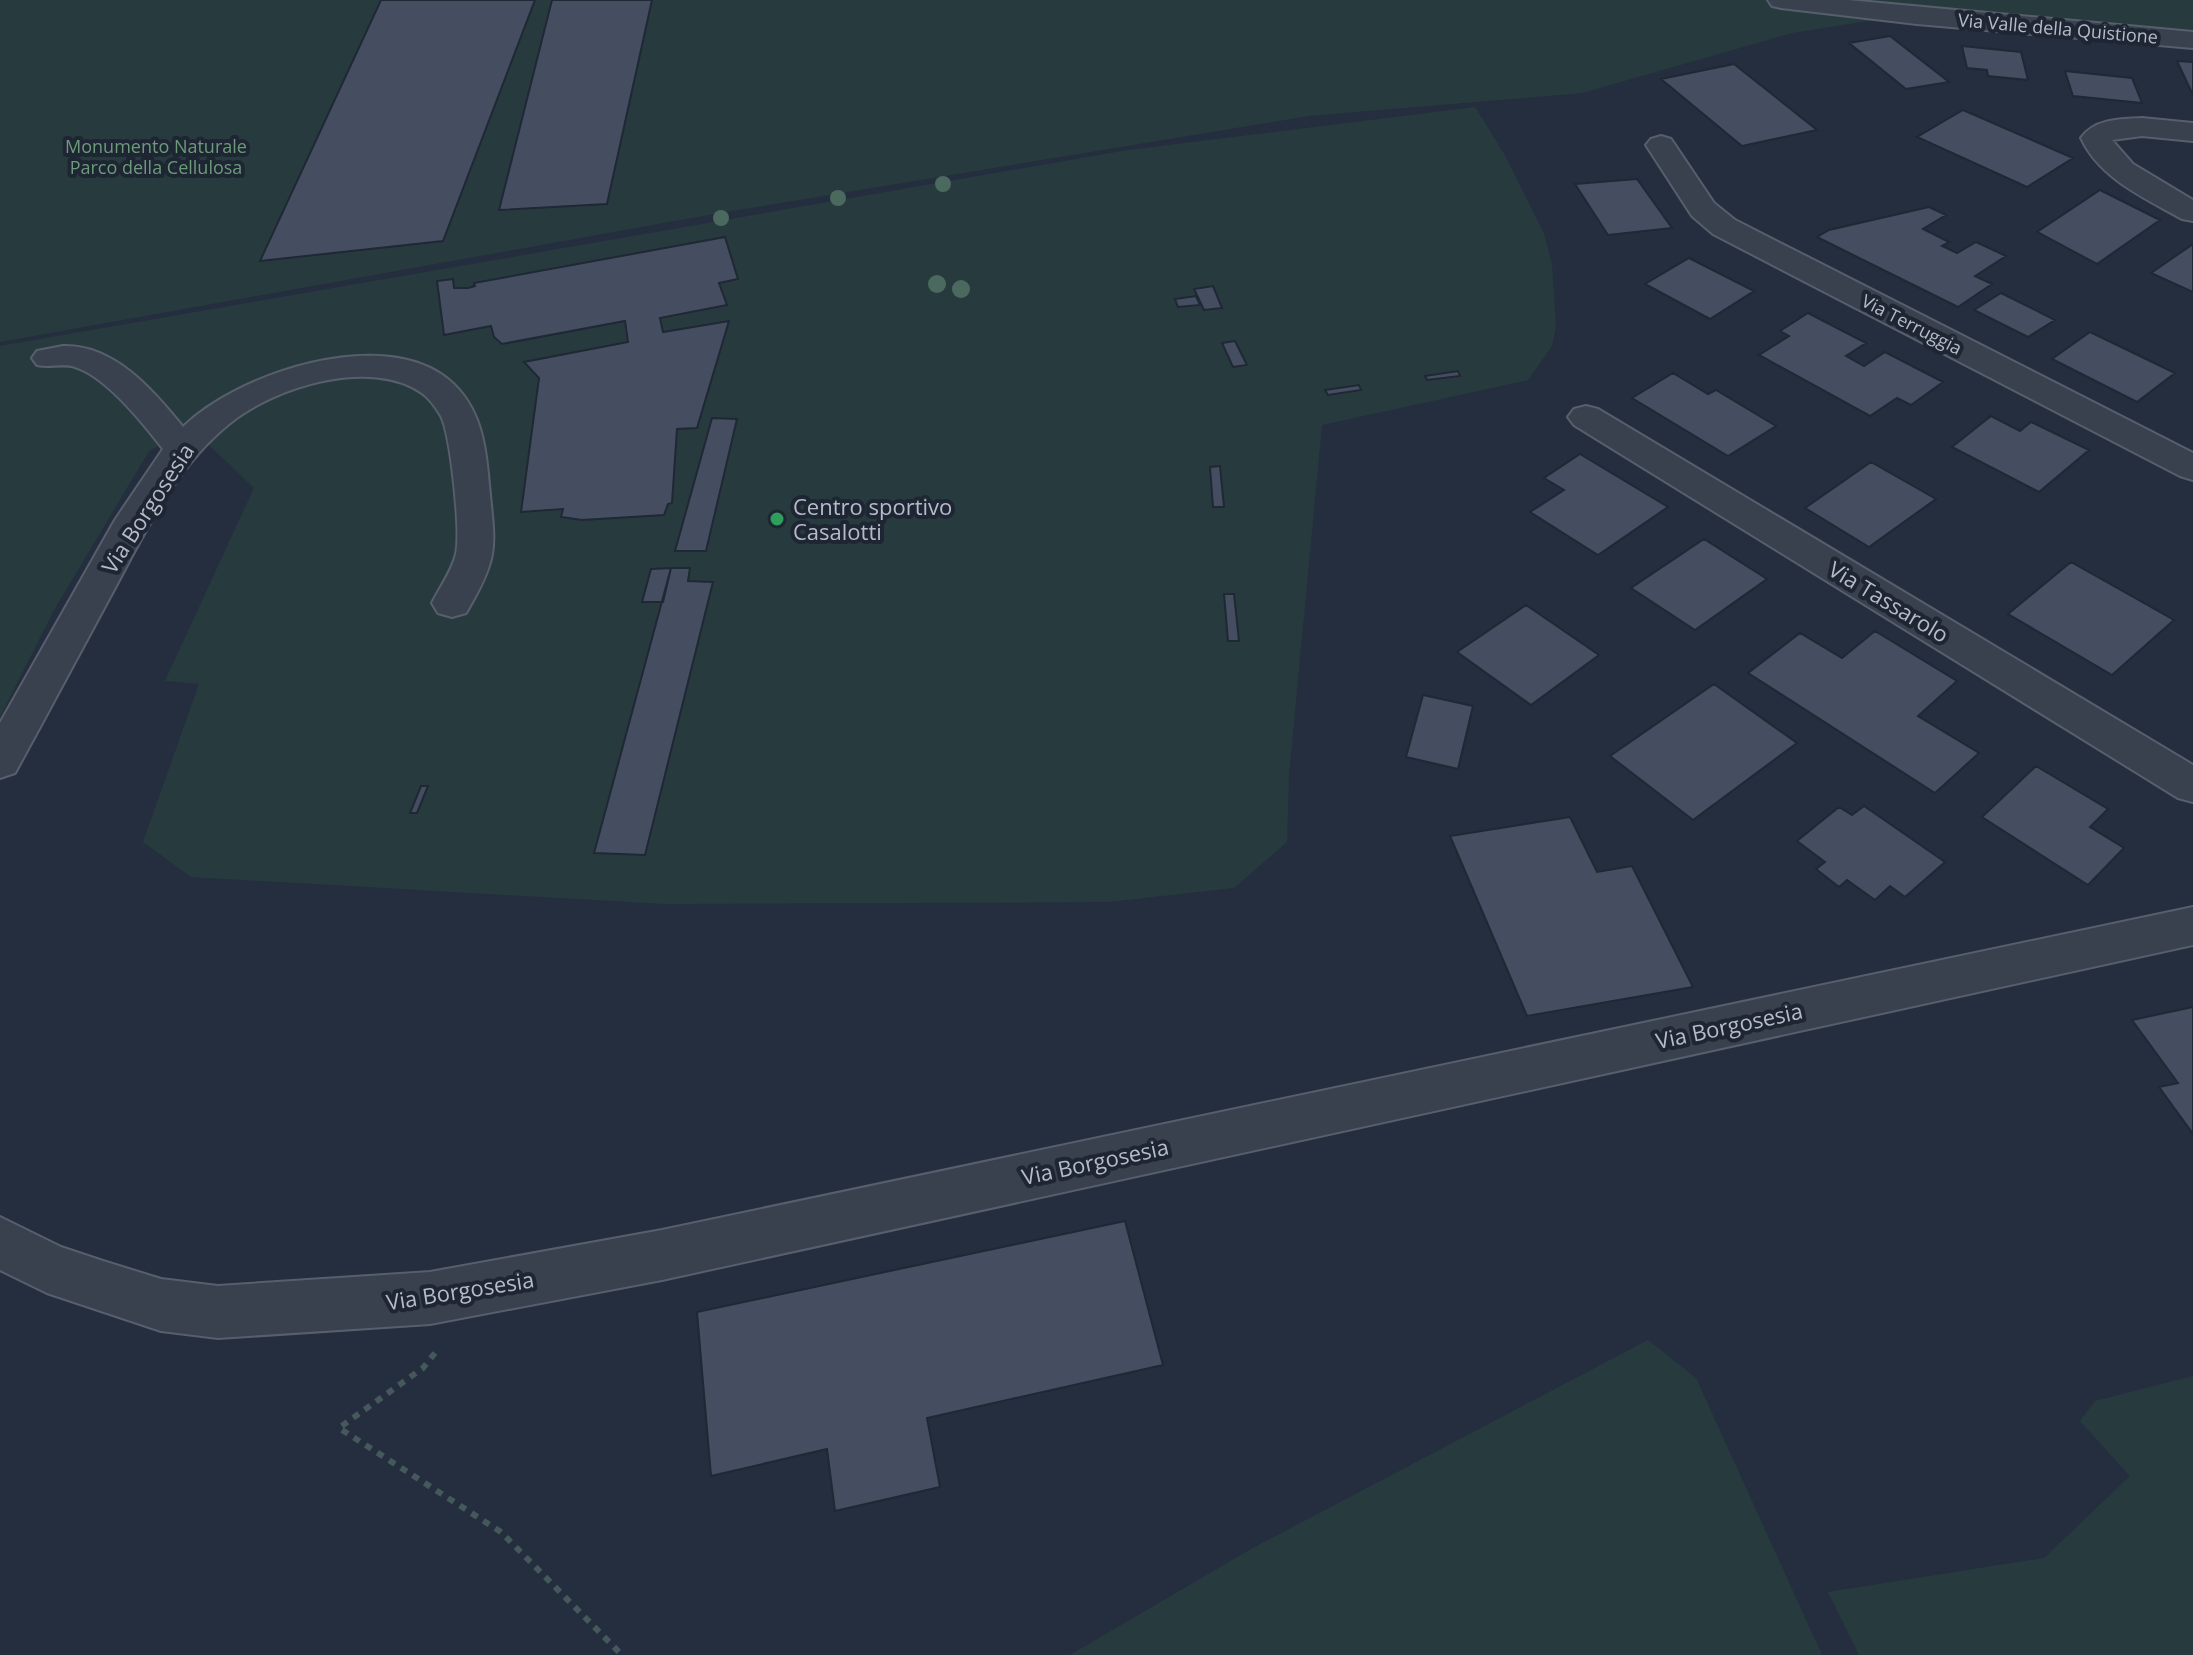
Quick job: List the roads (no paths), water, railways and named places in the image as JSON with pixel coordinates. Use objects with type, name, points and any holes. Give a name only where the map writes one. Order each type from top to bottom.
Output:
[{"type":"street","name":"Via Valle della Quistione","points":[[1781,0],[2193,40]]},
{"type":"street","points":[[2193,132],[2116,128],[2101,132],[2096,138],[2101,151],[2119,166],[2193,212]]},
{"type":"street","name":"Via Terruggia","points":[[1661,145],[1703,209],[1724,227],[2193,468]]},
{"type":"street","points":[[49,358],[70,355],[86,359],[107,372],[157,417],[182,449]]},
{"type":"street","name":"Via Borgosesia","points":[[0,762],[119,546],[182,449],[229,408],[255,392],[299,377],[354,366],[398,370],[426,381],[455,408],[464,429],[469,462],[476,552],[452,603]]},
{"type":"street","name":"Via Tassarolo","points":[[1586,417],[2193,786]]},
{"type":"street","name":"Via Borgosesia","points":[[0,1242],[47,1268],[161,1305],[218,1312],[430,1298],[662,1255],[2193,926]]},
{"type":"place","name":"Centro sportivo Casalotti","points":[[777,519]]},
{"type":"park label","name":"Monumento Naturale Parco della Cellulosa","points":[[156,156]]}]
